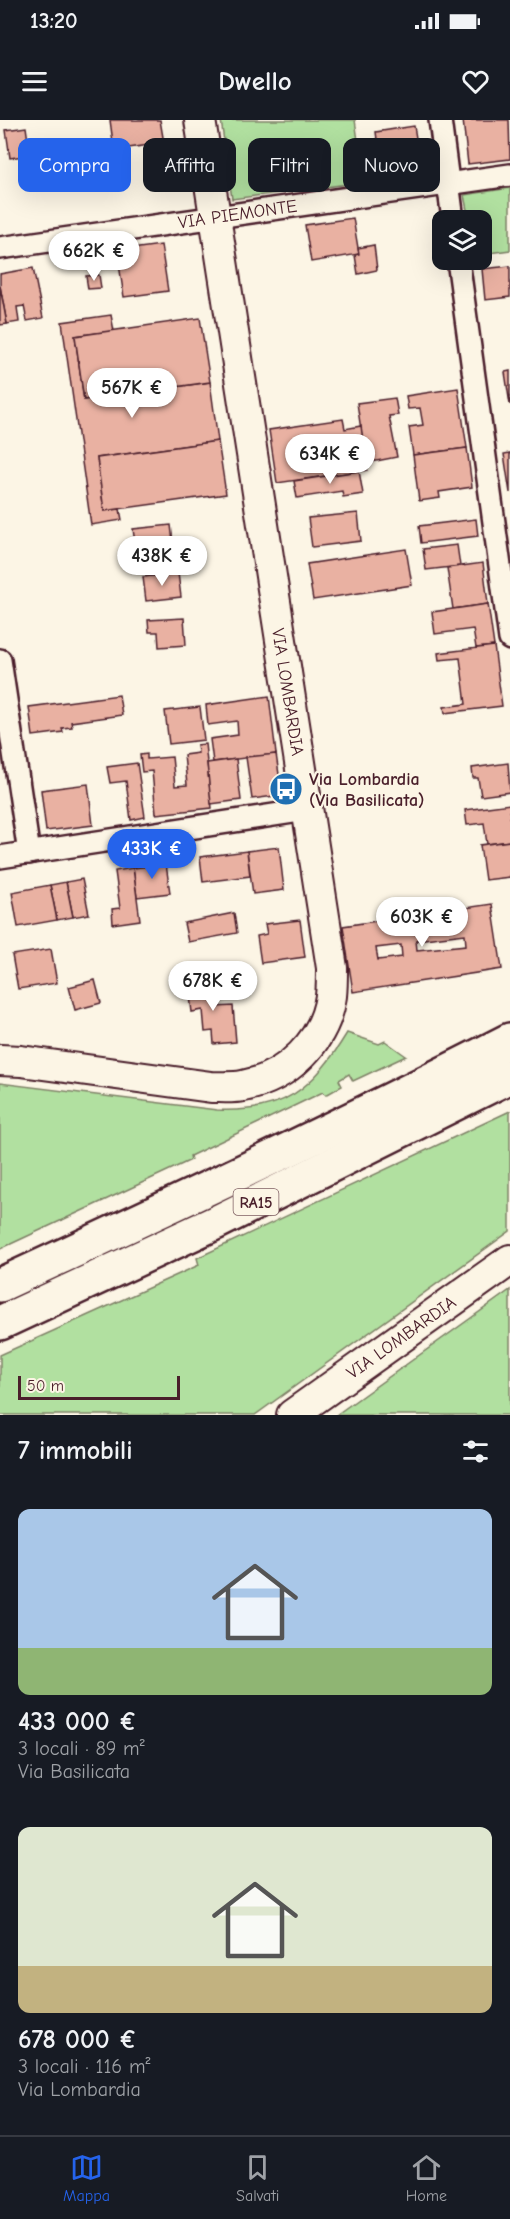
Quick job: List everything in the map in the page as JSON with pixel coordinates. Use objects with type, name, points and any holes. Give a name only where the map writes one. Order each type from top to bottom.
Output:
[{"type":"highway","name":"RA15","points":[[0,1285],[202,1192],[510,1040]]},
{"type":"highway","name":"RA15","points":[[0,1323],[217,1222],[510,1076]]},
{"type":"street","name":"VIA LOMBARDIA","points":[[0,1060],[211,1087],[243,1086],[264,1080],[286,1069],[307,1051],[327,1013],[331,996],[332,968],[200,120]]},
{"type":"street","points":[[440,120],[452,210]]},
{"type":"street","name":"VIA PIEMONTE","points":[[0,248],[510,176]]},
{"type":"street","points":[[459,270],[510,639]]},
{"type":"street","points":[[0,660],[29,852]]},
{"type":"street","points":[[0,857],[306,810]]},
{"type":"street","name":"VIA LOMBARDIA","points":[[292,1415],[510,1260]]},
{"type":"green space","points":[[221,120],[355,120],[358,138],[343,138],[343,185],[331,186],[331,138],[248,138],[248,192],[286,192],[232,199],[231,192],[236,192],[236,138],[224,138]]},
{"type":"green space","points":[[510,188],[510,250],[492,253],[492,210],[467,210],[464,195]]},
{"type":"green space","points":[[347,1033],[379,1044],[385,1041],[406,1056],[353,1081],[349,1074],[339,1080],[342,1086],[326,1095],[323,1092],[190,1156],[191,1160],[0,1249],[0,1083],[217,1110],[261,1107],[279,1102],[309,1083],[322,1069]]},
{"type":"green space","points":[[510,1111],[510,1231],[255,1415],[0,1415],[0,1355],[199,1265],[197,1258]]},
{"type":"green space","points":[[510,1290],[510,1415],[336,1415]]},
{"type":"building","points":[[110,120],[160,120],[163,138],[143,138],[143,146],[131,148],[131,138],[112,138]]},
{"type":"building","points":[[463,120],[509,120],[510,159],[468,164]]},
{"type":"building","points":[[414,126],[416,138],[377,138],[376,132]]},
{"type":"building","points":[[26,127],[28,138],[18,138],[18,157],[10,158],[6,130]]},
{"type":"building","points":[[353,218],[359,254],[311,262],[305,225]]},
{"type":"building","points":[[161,245],[168,291],[124,297],[117,251]]},
{"type":"building","points":[[374,245],[377,270],[358,274],[355,255],[359,254],[358,248]]},
{"type":"building","points":[[510,266],[510,297],[485,300],[482,270],[492,270],[492,268]]},
{"type":"building","points":[[33,268],[43,318],[27,321],[24,306],[17,307],[19,322],[7,324],[0,274]]},
{"type":"building","points":[[99,275],[101,288],[88,289],[86,276]]},
{"type":"building","points":[[0,286],[7,324],[0,325]]},
{"type":"building","points":[[111,315],[114,331],[75,336],[84,400],[210,382],[218,441],[97,458],[104,511],[120,509],[122,520],[91,525],[62,322]]},
{"type":"building","points":[[200,318],[210,382],[84,400],[75,336]]},
{"type":"building","points":[[510,371],[510,405],[505,372]]},
{"type":"building","points":[[458,388],[467,448],[413,455],[409,427],[423,425],[420,408],[408,409],[406,396]]},
{"type":"building","points":[[395,398],[398,415],[389,416],[397,457],[366,463],[357,403]]},
{"type":"building","points":[[343,419],[345,429],[361,426],[367,470],[277,483],[269,430]]},
{"type":"building","points":[[218,441],[226,494],[104,511],[97,458]]},
{"type":"building","points":[[467,448],[472,487],[439,492],[440,498],[419,501],[413,455]]},
{"type":"building","points":[[510,453],[510,493],[504,454]]},
{"type":"building","points":[[359,471],[363,494],[343,497],[342,491],[297,498],[294,481]]},
{"type":"building","points":[[358,513],[361,541],[312,547],[308,518]]},
{"type":"building","points":[[476,519],[478,536],[421,543],[419,526]]},
{"type":"building","points":[[171,525],[174,551],[147,554],[146,542],[135,543],[133,529]]},
{"type":"building","points":[[457,545],[460,566],[426,570],[423,549]]},
{"type":"building","points":[[406,549],[412,585],[313,600],[307,564]]},
{"type":"building","points":[[483,563],[488,604],[453,609],[447,568]]},
{"type":"building","points":[[178,573],[181,597],[146,601],[143,577]]},
{"type":"building","points":[[488,604],[494,646],[476,648],[473,629],[435,634],[432,612]]},
{"type":"building","points":[[184,618],[186,645],[159,647],[158,632],[149,632],[148,620]]},
{"type":"building","points":[[494,646],[502,706],[445,713],[444,707],[466,704],[460,658],[439,660],[438,653]]},
{"type":"building","points":[[119,695],[122,715],[71,722],[72,727],[62,728],[63,732],[33,736],[29,707]]},
{"type":"building","points":[[269,696],[276,754],[213,762],[210,739],[238,735],[237,721],[208,725],[206,705]]},
{"type":"building","points":[[200,707],[204,740],[169,744],[165,711]]},
{"type":"building","points":[[205,744],[212,808],[156,814],[152,771],[142,772],[140,755],[147,754],[147,759],[172,757],[175,786],[187,785],[184,755],[198,753],[197,745]]},
{"type":"building","points":[[276,754],[282,795],[252,799],[246,757]]},
{"type":"building","points":[[236,759],[241,800],[211,804],[207,763]]},
{"type":"building","points":[[137,763],[145,817],[131,820],[126,781],[110,783],[107,767]]},
{"type":"building","points":[[508,763],[510,792],[481,796],[478,778],[473,778],[472,768]]},
{"type":"building","points":[[88,784],[93,825],[46,831],[41,790]]},
{"type":"building","points":[[510,804],[510,841],[487,844],[484,823],[467,825],[465,810]]},
{"type":"building","points":[[510,841],[510,877],[485,880],[480,845]]},
{"type":"building","points":[[279,847],[284,890],[253,894],[247,851]]},
{"type":"building","points":[[247,851],[250,876],[203,882],[200,857]]},
{"type":"building","points":[[166,864],[170,893],[137,897],[133,868]]},
{"type":"building","points":[[133,868],[140,920],[113,924],[112,909],[120,908],[115,871]]},
{"type":"building","points":[[82,879],[89,914],[73,917],[66,882]]},
{"type":"building","points":[[66,882],[73,917],[57,920],[50,885]]},
{"type":"building","points":[[50,885],[57,920],[18,927],[12,892]]},
{"type":"building","points":[[492,904],[502,969],[353,992],[343,926]],"holes":[[[465,934],[466,945],[417,950],[416,940]],[[401,945],[402,957],[378,960],[376,948]]]},
{"type":"building","points":[[234,913],[237,933],[188,942],[184,923]]},
{"type":"building","points":[[300,920],[305,957],[261,963],[257,936],[267,934],[265,924]]},
{"type":"building","points":[[51,949],[57,983],[18,989],[12,955]]},
{"type":"building","points":[[211,975],[215,1007],[233,1006],[236,1042],[214,1044],[213,1031],[205,1032],[203,1010],[192,1012],[189,988]]},
{"type":"building","points":[[95,980],[101,1003],[75,1010],[69,987]]},
{"type":"place","name":"Via Lombardia (Via Basilicata)","points":[[286,789]]}]
